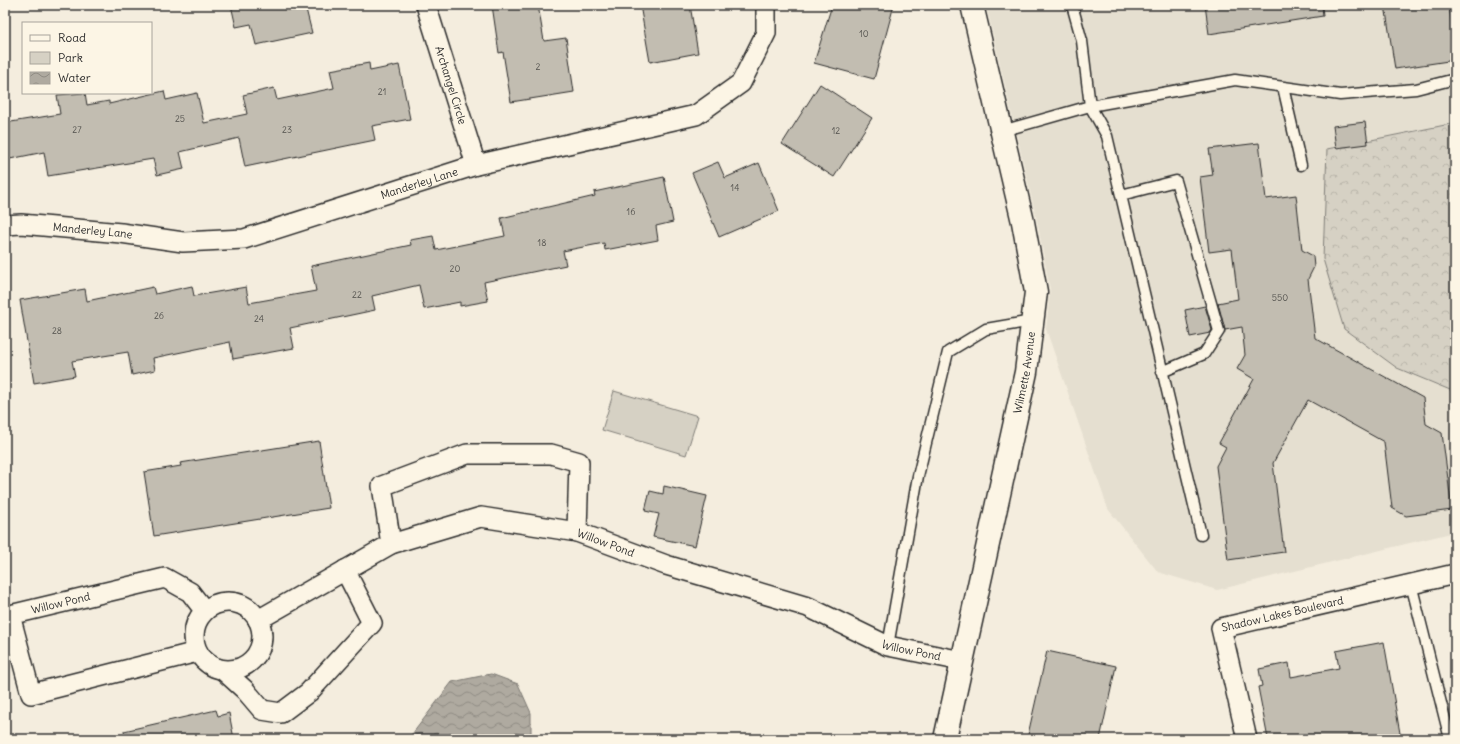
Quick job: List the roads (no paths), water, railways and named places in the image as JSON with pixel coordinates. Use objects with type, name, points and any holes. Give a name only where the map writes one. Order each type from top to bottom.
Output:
[{"type":"street","name":"Archangel Circle","points":[[426,5],[476,165]]},
{"type":"street","name":"Manderley Lane","points":[[5,225],[21,224],[121,233],[183,242],[244,239],[476,165],[696,115],[741,83],[766,33],[766,5]]},
{"type":"street","name":"Wilmette Avenue","points":[[945,739],[1026,372],[1036,292],[1023,222],[972,5]]},
{"type":"street","points":[[391,544],[382,486],[468,454],[551,454],[579,462],[577,532]]},
{"type":"street","name":"Willow Pond","points":[[258,620],[391,544],[481,517],[577,532],[666,565],[808,608],[888,646],[962,660]]},
{"type":"street","points":[[224,671],[245,690],[262,710],[281,713],[309,692],[372,623],[345,570]]},
{"type":"street","name":"Shadow Lakes Boulevard","points":[[1247,739],[1221,628],[1455,574]]},
{"type":"street","name":"Willow Pond","points":[[197,652],[31,694],[10,615],[165,578],[190,592],[204,610]]},
{"type":"street","points":[[225,601],[237,603],[247,607],[258,620],[262,637],[260,648],[254,658],[246,666],[235,670],[224,671],[213,668],[204,661],[197,652],[193,641],[193,630],[197,619],[204,610],[214,604],[225,601]]},
{"type":"lane","points":[[1072,5],[1082,41],[1090,106],[1107,136],[1201,535]]},
{"type":"lane","points":[[1002,131],[1090,106],[1235,80],[1340,95],[1416,89],[1455,79]]},
{"type":"lane","points":[[1283,87],[1301,165]]},
{"type":"lane","points":[[1121,195],[1176,181],[1219,331],[1204,354],[1162,372]]},
{"type":"lane","points":[[888,646],[918,476],[948,352],[986,329],[1032,321]]},
{"type":"lane","points":[[1411,584],[1450,739]]},
{"type":"water","points":[[491,674],[518,684],[531,713],[531,739],[406,739],[413,733],[452,682]]}]
